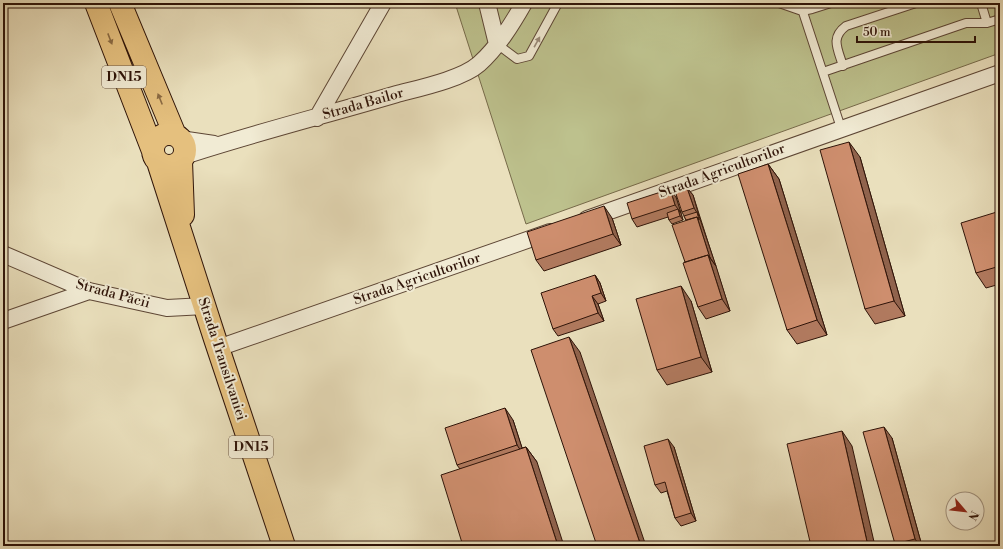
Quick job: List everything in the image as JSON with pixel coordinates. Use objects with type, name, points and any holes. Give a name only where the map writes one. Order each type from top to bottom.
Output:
[{"type":"main road","name":"Strada Transilvaniei","points":[[96,3],[156,156],[284,546]]},
{"type":"main road","name":"Strada Transilvaniei","points":[[120,3],[180,148],[184,240]]},
{"type":"main road","points":[[168,134],[180,148],[176,165],[164,165],[156,156],[154,145],[158,139],[168,134]]},
{"type":"street","points":[[317,118],[383,3]]},
{"type":"street","points":[[487,3],[497,44]]},
{"type":"street","name":"Strada Bailor","points":[[180,148],[217,145],[317,118],[456,77],[478,64],[497,44],[513,23],[524,3]]},
{"type":"street","name":"Strada Agricultorilor","points":[[218,348],[1000,73]]},
{"type":"street","name":"Strada Păcii","points":[[3,254],[89,291],[167,308],[205,306]]},
{"type":"street","points":[[3,321],[89,291]]},
{"type":"lane","points":[[497,44],[517,59],[529,56],[558,3]]},
{"type":"lane","points":[[779,3],[812,9],[831,3]]},
{"type":"lane","points":[[842,66],[836,40],[839,31],[846,26],[916,3]]},
{"type":"lane","points":[[981,3],[987,23]]},
{"type":"lane","points":[[801,7],[841,128]]},
{"type":"lane","points":[[823,72],[966,23],[987,23],[1000,19]]},
{"type":"green space","points":[[455,3],[1000,3],[1000,53],[526,224]]},
{"type":"building","points":[[849,142],[894,301],[865,309],[820,150]]},
{"type":"building","points":[[768,164],[817,320],[787,330],[738,174]]},
{"type":"building","points":[[687,188],[694,208],[682,212],[675,191]]},
{"type":"building","points":[[670,189],[675,205],[632,219],[627,203]]},
{"type":"building","points":[[604,206],[613,234],[536,260],[527,232]]},
{"type":"building","points":[[678,209],[680,216],[669,220],[667,213]]},
{"type":"building","points":[[1000,211],[1000,266],[976,273],[961,223]]},
{"type":"building","points":[[697,212],[699,220],[697,217],[686,220],[684,216]]},
{"type":"building","points":[[697,217],[710,258],[708,255],[685,262],[672,225]]},
{"type":"building","points":[[708,255],[722,299],[698,307],[683,263]]},
{"type":"building","points":[[595,275],[601,293],[592,296],[598,313],[553,329],[541,293]]},
{"type":"building","points":[[681,286],[701,357],[657,370],[636,299]]},
{"type":"building","points":[[569,337],[641,546],[597,546],[531,350]]},
{"type":"building","points":[[505,408],[517,445],[457,465],[445,428]]},
{"type":"building","points":[[884,427],[915,539],[895,544],[863,432]]},
{"type":"building","points":[[842,431],[868,546],[811,546],[787,444]]},
{"type":"building","points":[[668,439],[691,513],[675,518],[665,482],[655,485],[644,446]]},
{"type":"building","points":[[526,447],[558,546],[463,546],[441,475]]},
{"type":"building","points":[[667,542],[668,546],[652,546]]}]
